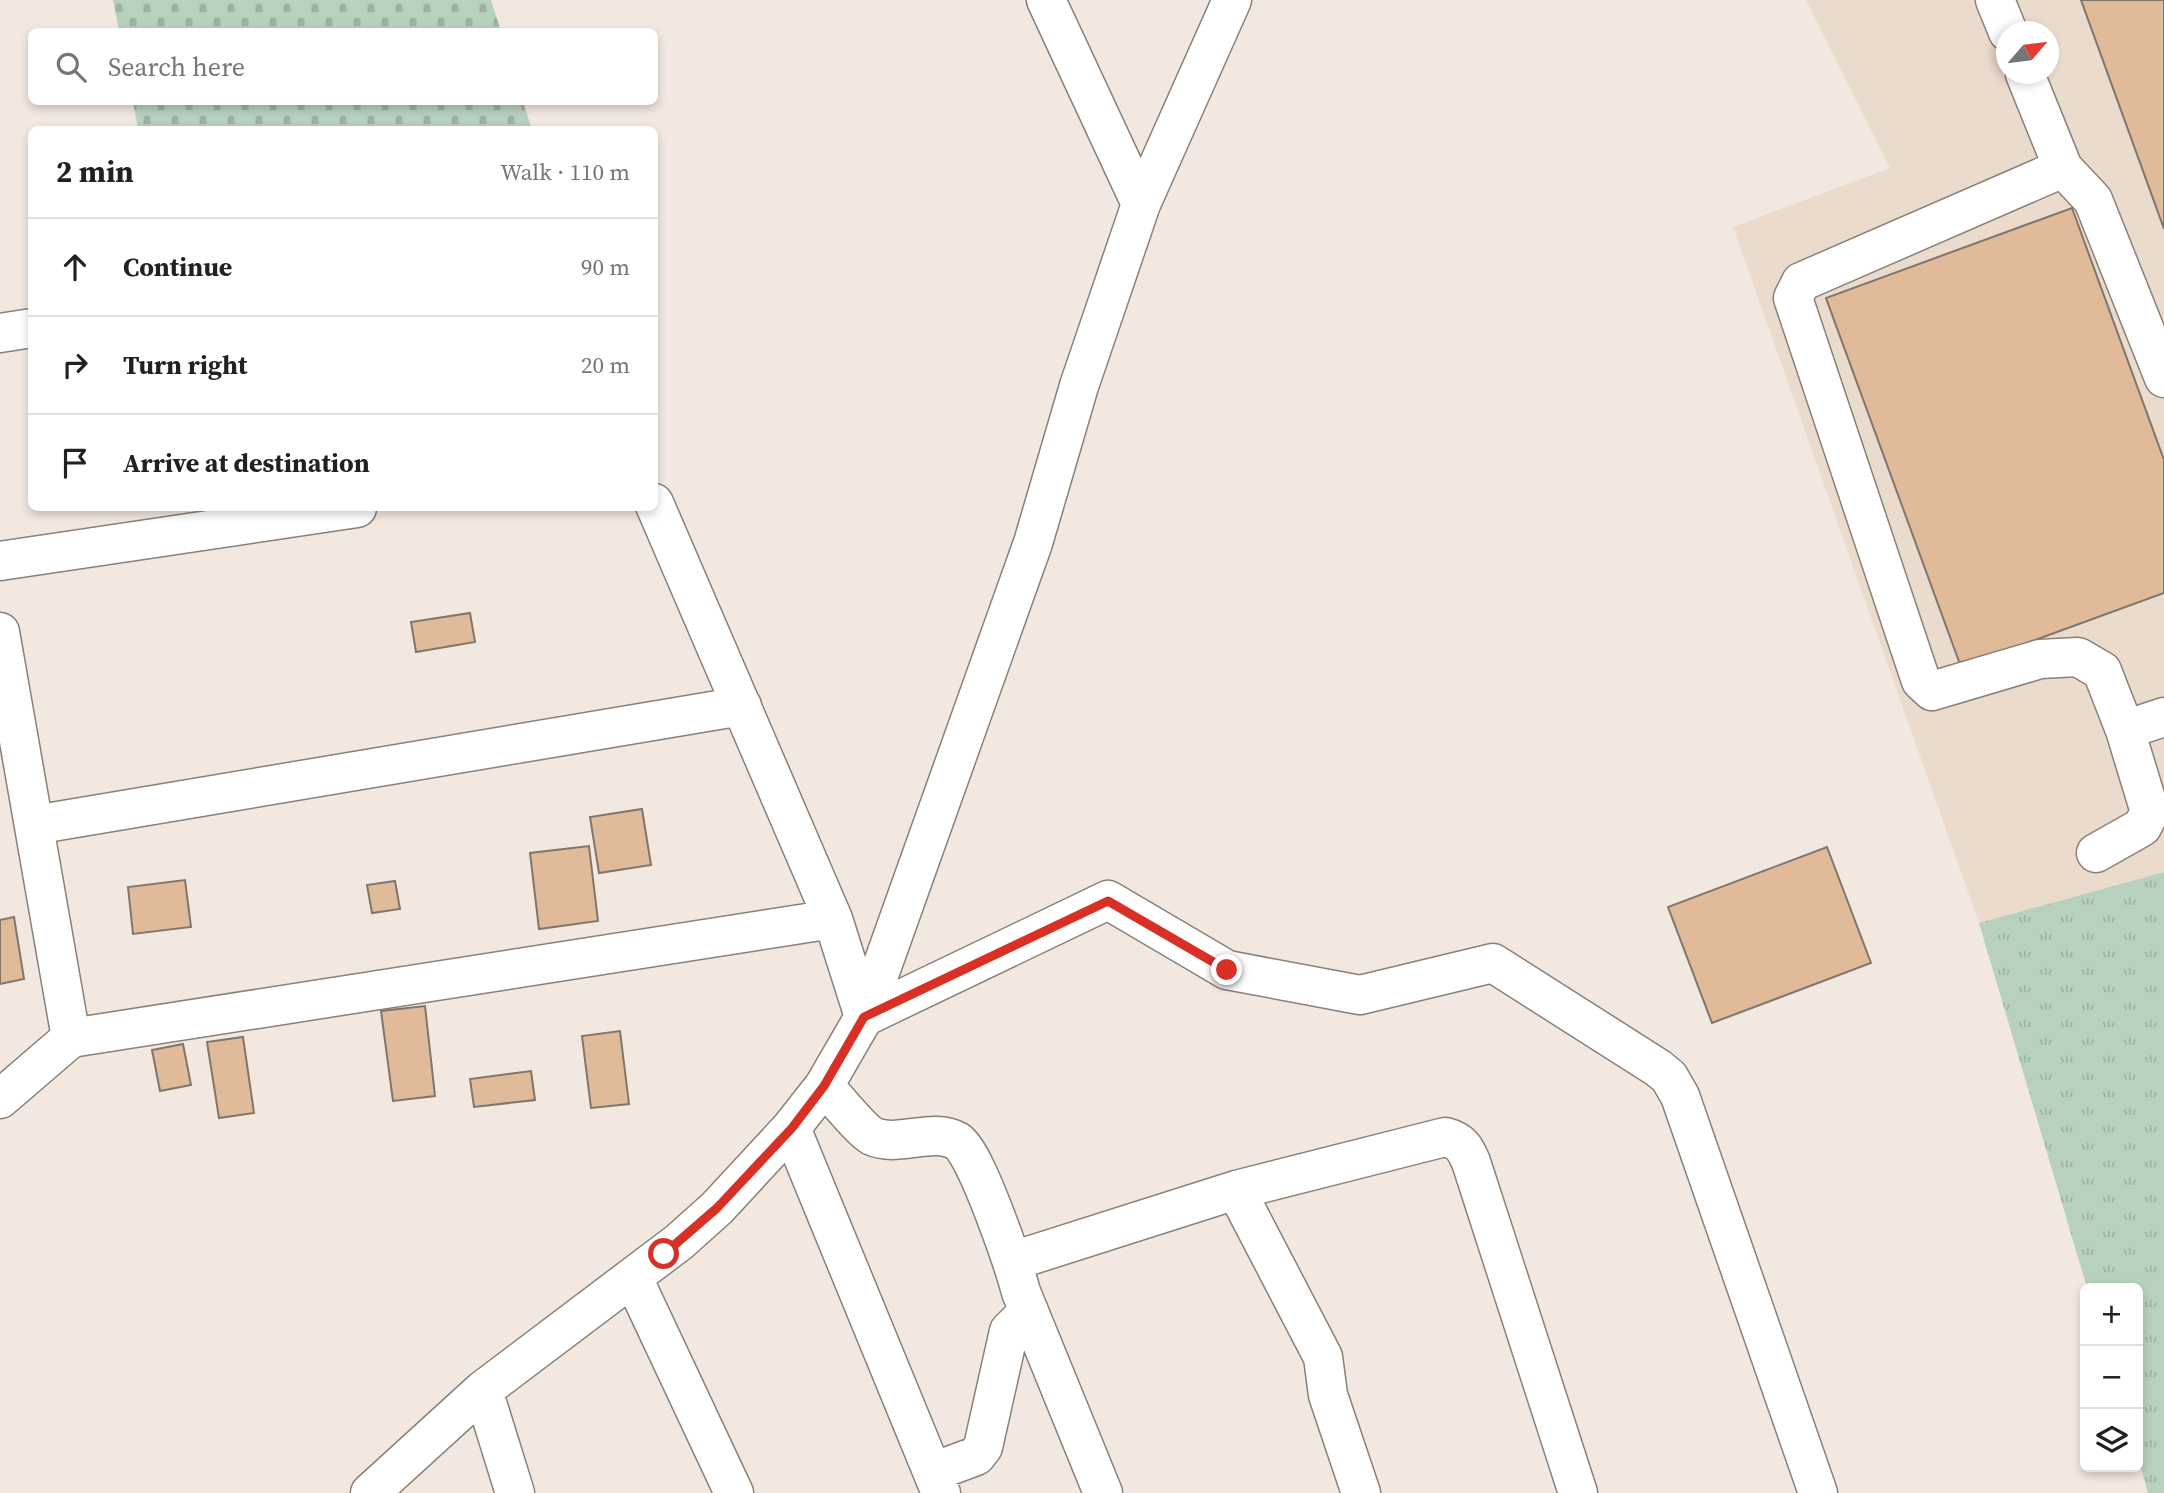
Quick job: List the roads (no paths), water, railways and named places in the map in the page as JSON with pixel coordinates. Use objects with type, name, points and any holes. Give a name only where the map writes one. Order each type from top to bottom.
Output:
[{"type":"street","points":[[1046,0],[1140,204]]},
{"type":"street","points":[[370,1493],[482,1390],[633,1278],[717,1208],[792,1128],[824,1086],[864,1017],[1033,543],[1079,386],[1140,204],[1232,0]]},
{"type":"street","points":[[1995,0],[2004,21]]},
{"type":"street","points":[[2029,84],[2063,168],[2093,200],[2164,377]]},
{"type":"street","points":[[2063,168],[1801,282],[1793,298],[1921,681],[1932,691],[2040,659],[2078,657],[2102,671],[2125,730],[2150,812],[2142,827],[2096,853]]},
{"type":"street","points":[[0,333],[28,329]]},
{"type":"street","points":[[0,561],[337,511]]},
{"type":"street","points":[[657,511],[833,919],[864,1017]]},
{"type":"street","points":[[0,632],[71,1038]]},
{"type":"street","points":[[34,825],[742,706]]},
{"type":"street","points":[[2125,730],[2164,717]]},
{"type":"street","points":[[864,1017],[1108,901],[1227,970],[1360,995],[1493,963],[1669,1077],[1680,1096],[1818,1493]]},
{"type":"street","points":[[0,1099],[71,1038],[833,919]]},
{"type":"street","points":[[824,1086],[871,1136],[884,1139],[947,1137],[967,1148],[1013,1261],[1021,1292],[1103,1493]]},
{"type":"street","points":[[792,1128],[937,1483],[976,1456],[983,1447],[1009,1331],[1029,1311]]},
{"type":"street","points":[[1013,1261],[1236,1190],[1445,1137],[1457,1140],[1466,1149],[1471,1162],[1578,1493]]},
{"type":"street","points":[[1236,1190],[1324,1357],[1328,1395],[1361,1493]]},
{"type":"street","points":[[633,1278],[734,1493]]},
{"type":"street","points":[[482,1390],[514,1493]]}]
